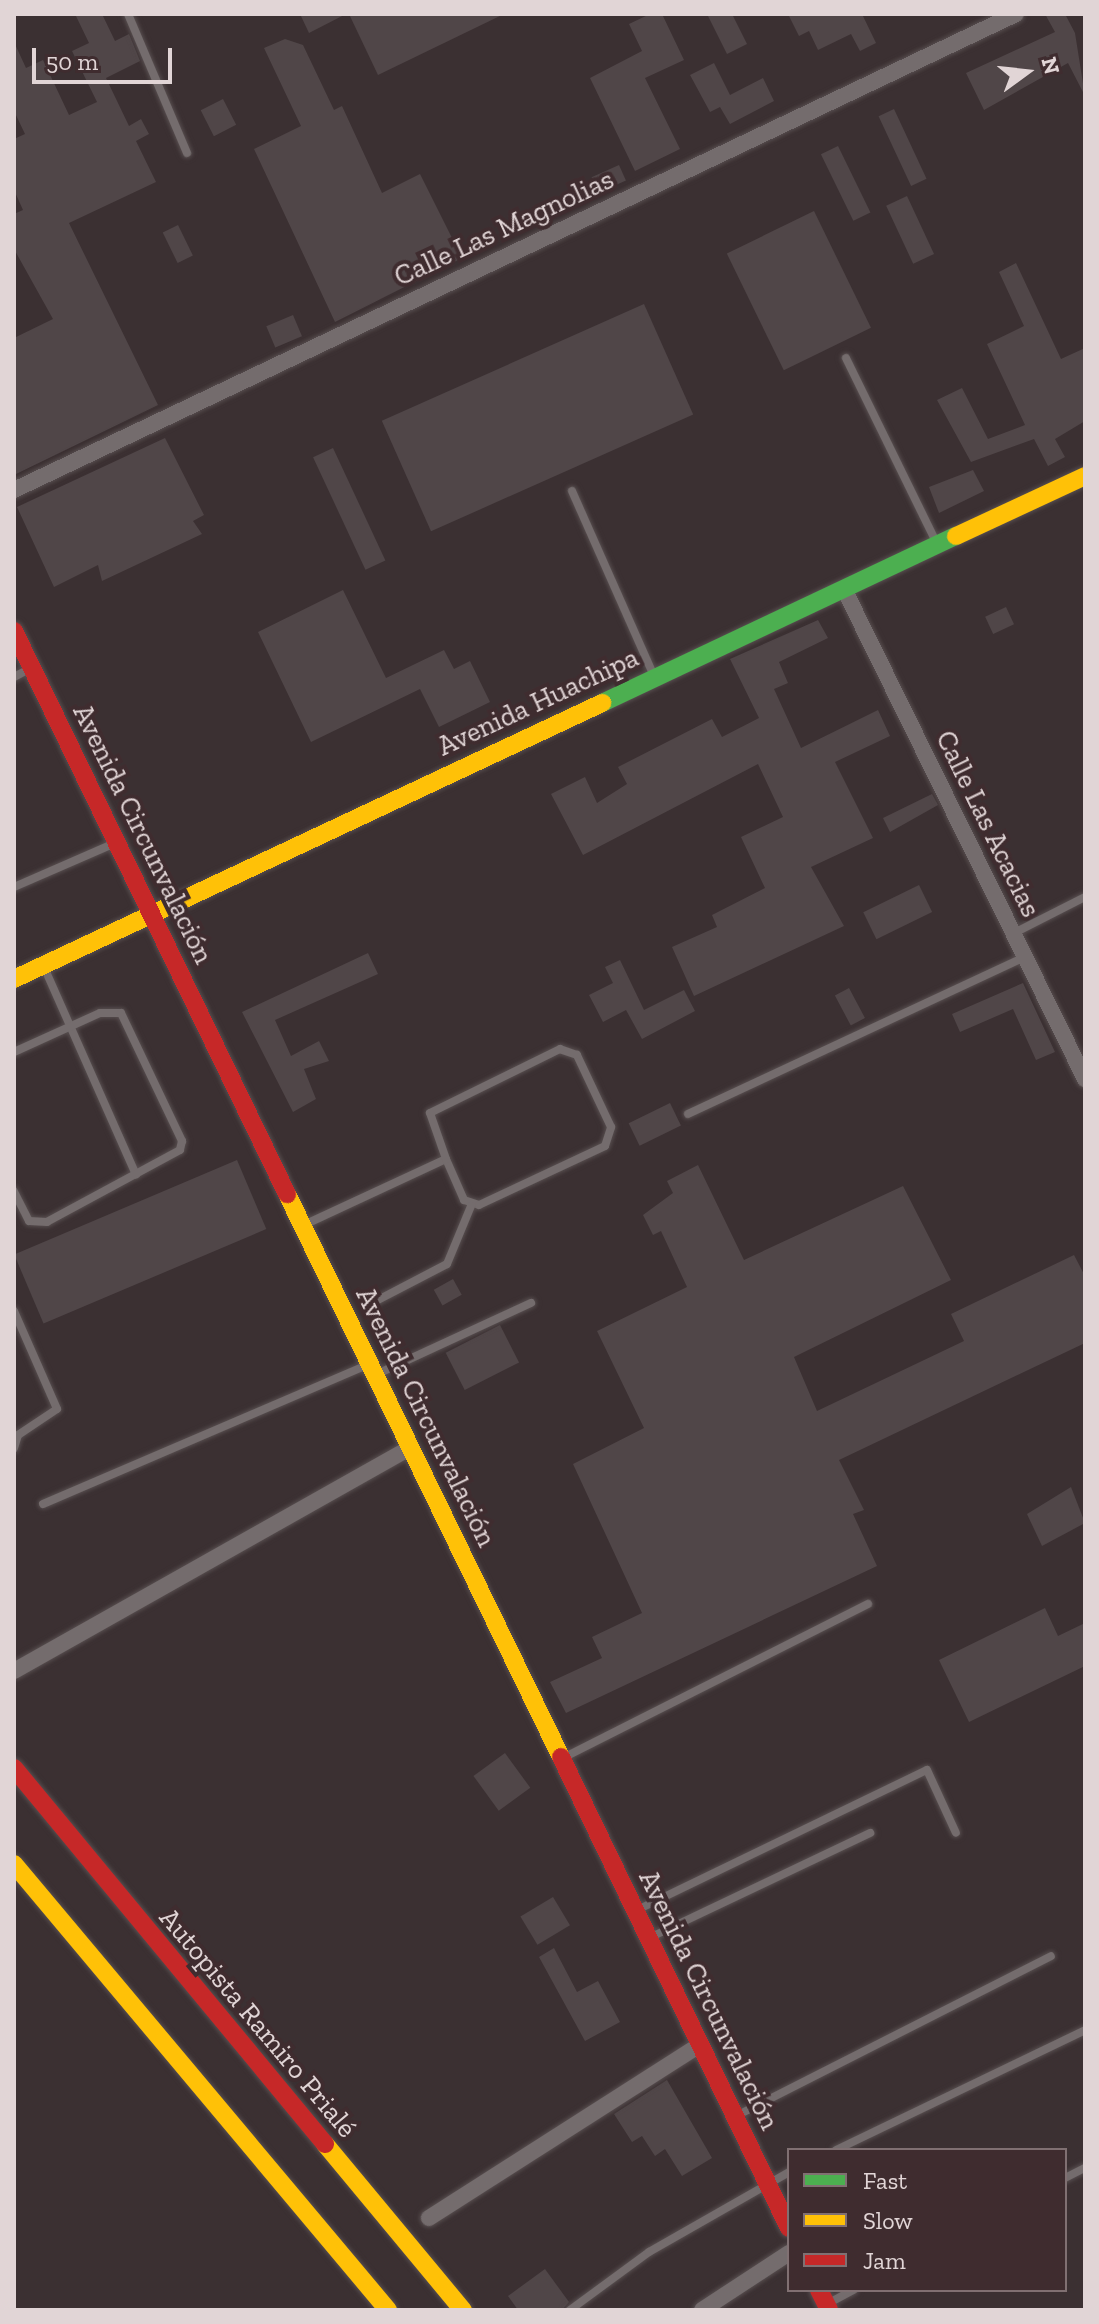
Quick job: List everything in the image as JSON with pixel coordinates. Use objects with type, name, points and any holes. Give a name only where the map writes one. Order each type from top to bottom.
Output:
[{"type":"main road","name":"Avenida Huachipa","points":[[14,979],[149,912],[845,591],[1085,476]]},
{"type":"main road","name":"Avenida Circunvalación","points":[[14,631],[787,2224]]},
{"type":"main road","name":"Autopista Ramiro Prialé","points":[[14,1768],[463,2310]]},
{"type":"main road","points":[[14,1864],[388,2310]]},
{"type":"street","name":"Calle Las Magnolias","points":[[14,490],[1016,14]]},
{"type":"street","name":"Calle Las Acacias","points":[[845,591],[1085,1079]]},
{"type":"street","points":[[14,1671],[409,1448]]},
{"type":"street","points":[[429,2218],[700,2045]]},
{"type":"street","points":[[702,2310],[787,2254]]},
{"type":"lane","points":[[128,14],[187,153]]},
{"type":"lane","points":[[846,358],[939,546]]},
{"type":"lane","points":[[572,491],[655,679]]},
{"type":"lane","points":[[14,677],[32,668]]},
{"type":"lane","points":[[14,887],[115,842]]},
{"type":"lane","points":[[1013,933],[1085,897]]},
{"type":"lane","points":[[688,1114],[1025,957]]},
{"type":"lane","points":[[43,965],[136,1175]]},
{"type":"lane","points":[[14,1052],[100,1013],[121,1013],[179,1131],[180,1150],[36,1224],[14,1191]]},
{"type":"lane","points":[[374,1302],[447,1264],[471,1206],[612,1137],[577,1055],[560,1049],[437,1107],[429,1122],[471,1206]]},
{"type":"lane","points":[[302,1227],[446,1159]]},
{"type":"lane","points":[[43,1504],[531,1303]]},
{"type":"lane","points":[[14,1311],[57,1409],[18,1435],[14,1448]]},
{"type":"lane","points":[[560,1759],[868,1604]]},
{"type":"lane","points":[[635,1911],[927,1770],[956,1833]]},
{"type":"lane","points":[[648,1938],[870,1833]]},
{"type":"lane","points":[[735,2117],[1051,1956]]},
{"type":"lane","points":[[840,2148],[1085,2030]]},
{"type":"lane","points":[[1067,2177],[1085,2168]]},
{"type":"lane","points":[[570,2310],[766,2181],[787,2173]]},
{"type":"lane","points":[[825,2301],[848,2292]]},
{"type":"building","points":[[75,14],[102,14],[115,41],[129,34],[140,61],[106,78],[129,126],[141,119],[149,134],[136,141],[156,182],[69,223],[158,405],[14,475],[14,338],[53,319],[14,249],[14,214],[23,210],[14,190],[14,139],[25,134],[14,111],[14,42],[26,68],[43,60],[69,115],[97,102],[72,51],[89,43]]},
{"type":"building","points":[[300,14],[346,14],[309,33]]},
{"type":"building","points":[[349,14],[504,14],[378,75]]},
{"type":"building","points":[[650,14],[662,14],[684,60],[645,78],[680,149],[635,171],[590,78],[642,51],[629,24]]},
{"type":"building","points":[[707,14],[732,14],[747,44],[727,54]]},
{"type":"building","points":[[788,14],[862,14],[876,43],[860,51],[851,34],[818,50],[809,31],[799,36]]},
{"type":"building","points":[[1045,14],[1065,14],[1075,33],[1085,96],[1068,63],[984,110],[966,73],[1055,32]]},
{"type":"building","points":[[285,39],[303,45],[334,110],[342,106],[382,193],[420,174],[462,258],[335,322],[254,149],[301,126],[264,48]]},
{"type":"building","points":[[714,63],[730,95],[763,78],[774,101],[730,124],[720,107],[710,112],[690,75]]},
{"type":"building","points":[[223,99],[236,125],[214,136],[201,110]]},
{"type":"building","points":[[894,109],[927,179],[911,186],[879,116]]},
{"type":"building","points":[[838,146],[870,213],[853,221],[821,154]]},
{"type":"building","points":[[619,165],[626,181],[599,193],[592,177]]},
{"type":"building","points":[[907,196],[934,254],[913,264],[886,206]]},
{"type":"building","points":[[814,211],[871,328],[784,370],[727,254]]},
{"type":"building","points":[[178,225],[193,256],[178,263],[163,232]]},
{"type":"building","points":[[1016,263],[1061,359],[1085,348],[1085,421],[1055,439],[1065,457],[1048,466],[1034,439],[971,462],[937,400],[962,388],[988,439],[1025,425],[987,344],[1024,326],[999,272]]},
{"type":"building","points":[[644,304],[693,415],[431,531],[382,421]]},
{"type":"building","points":[[293,315],[302,336],[275,348],[266,326]]},
{"type":"building","points":[[165,438],[204,515],[193,521],[202,534],[102,581],[98,565],[54,587],[17,507]]},
{"type":"building","points":[[333,448],[385,560],[365,570],[313,457]]},
{"type":"building","points":[[973,470],[984,491],[939,513],[929,487]]},
{"type":"building","points":[[343,590],[386,678],[444,650],[454,669],[470,661],[490,702],[439,727],[420,689],[311,742],[258,632]]},
{"type":"building","points":[[1006,607],[1014,624],[993,634],[985,617]]},
{"type":"building","points":[[818,620],[828,638],[779,662],[788,683],[774,689],[801,748],[878,710],[890,736],[835,762],[873,838],[811,867],[844,926],[694,996],[672,947],[717,927],[712,915],[765,888],[741,837],[783,817],[758,764],[583,855],[551,794],[585,777],[597,803],[627,784],[618,767],[712,719],[722,737],[759,718],[730,659]]},
{"type":"building","points":[[932,794],[938,805],[890,832],[883,818]]},
{"type":"building","points":[[919,885],[932,912],[876,939],[863,912]]},
{"type":"building","points":[[368,953],[378,974],[275,1020],[291,1056],[319,1041],[329,1061],[304,1069],[316,1099],[293,1112],[242,1012]]},
{"type":"building","points":[[620,960],[644,1010],[684,990],[695,1011],[642,1039],[626,1010],[603,1022],[589,995],[613,983],[605,967]]},
{"type":"building","points":[[1023,983],[1055,1052],[1036,1060],[1013,1009],[960,1032],[952,1014]]},
{"type":"building","points":[[849,988],[865,1018],[851,1026],[835,996]]},
{"type":"building","points":[[670,1103],[681,1125],[640,1146],[629,1123]]},
{"type":"building","points":[[237,1160],[266,1229],[44,1324],[14,1255]]},
{"type":"building","points":[[698,1165],[744,1260],[903,1186],[951,1280],[794,1357],[817,1411],[964,1341],[951,1314],[1074,1255],[1085,1276],[1085,1343],[839,1460],[864,1510],[853,1514],[877,1566],[566,1713],[550,1682],[602,1658],[592,1637],[642,1613],[573,1464],[644,1428],[597,1331],[687,1287],[661,1231],[653,1235],[643,1215],[673,1193],[667,1181]]},
{"type":"building","points":[[453,1279],[462,1295],[442,1305],[434,1290]]},
{"type":"building","points":[[500,1325],[519,1362],[465,1390],[446,1353]]},
{"type":"building","points":[[1071,1487],[1085,1523],[1042,1546],[1027,1514]]},
{"type":"building","points":[[1045,1608],[1058,1636],[1085,1623],[1085,1666],[969,1722],[939,1660]]},
{"type":"building","points":[[505,1753],[530,1788],[499,1811],[473,1776]]},
{"type":"building","points":[[553,1897],[570,1925],[537,1945],[520,1917]]},
{"type":"building","points":[[554,1948],[577,1992],[598,1981],[620,2022],[585,2041],[539,1957]]},
{"type":"building","points":[[667,2080],[712,2158],[682,2176],[665,2149],[655,2156],[642,2136],[632,2142],[614,2114]]},
{"type":"building","points":[[545,2269],[569,2302],[562,2310],[518,2310],[508,2296]]},
{"type":"traffic: fast","points":[[602,703],[956,536]]},
{"type":"traffic: slow","points":[[956,536],[1085,476]]},
{"type":"traffic: slow","points":[[14,979],[602,703]]},
{"type":"traffic: slow","points":[[287,1194],[561,1757]]},
{"type":"traffic: slow","points":[[14,1864],[388,2310]]},
{"type":"traffic: slow","points":[[325,2144],[463,2310]]},
{"type":"traffic: jam","points":[[14,631],[287,1194]]},
{"type":"traffic: jam","points":[[561,1757],[787,2224]]},
{"type":"traffic: jam","points":[[14,1768],[325,2144]]},
{"type":"traffic: jam","points":[[820,2292],[829,2310]]}]
